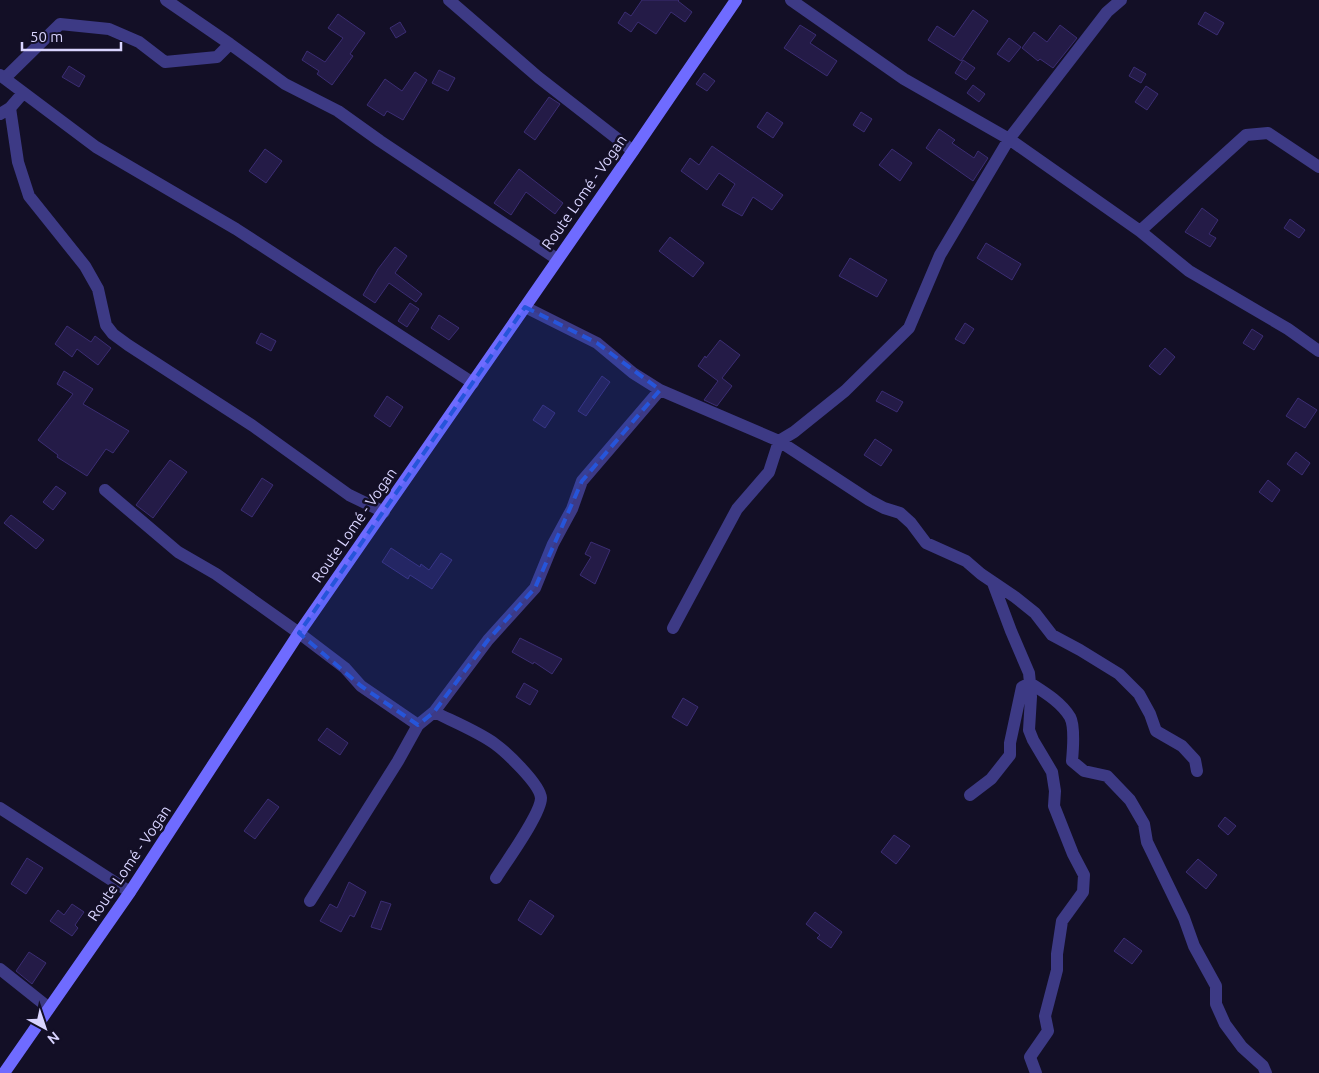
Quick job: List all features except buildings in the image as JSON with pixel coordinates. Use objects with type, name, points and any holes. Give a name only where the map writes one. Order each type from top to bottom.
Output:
[{"type":"main road","name":"Route Lomé - Vogan","points":[[4,1073],[130,892],[299,633],[736,0]]},
{"type":"street","points":[[166,0],[285,84],[338,111],[557,259]]},
{"type":"street","points":[[450,0],[538,77],[633,151]]},
{"type":"street","points":[[791,0],[904,79],[1009,139],[1140,231],[1189,271],[1288,329],[1319,351]]},
{"type":"street","points":[[673,628],[738,509],[769,472],[779,441],[794,432],[845,391],[909,328],[940,255],[1009,139],[1107,12],[1121,0]]},
{"type":"street","points":[[230,44],[217,57],[165,62],[139,42],[109,29],[60,24],[2,76],[96,147],[236,228],[473,383]]},
{"type":"street","points":[[23,93],[5,111],[29,196],[85,266],[98,289],[106,325],[113,334],[253,426],[350,495],[384,512]]},
{"type":"street","points":[[1140,231],[1246,135],[1268,133],[1319,167]]},
{"type":"street","points":[[525,307],[597,343],[633,373],[660,390],[779,441],[869,500],[884,508],[900,513],[910,522],[926,543],[966,561],[1035,613],[1052,635],[1119,674],[1139,694],[1150,714],[1156,731],[1182,746],[1195,760],[1197,771]]},
{"type":"street","points":[[310,901],[398,761],[418,725],[434,712],[488,640],[534,588],[553,544],[572,509],[582,481],[660,390]]},
{"type":"street","points":[[105,490],[178,552],[216,574],[299,633],[345,668],[360,686],[418,725]]},
{"type":"street","points":[[993,583],[1029,673],[1031,697],[1029,730],[1037,748],[1052,772],[1055,791],[1054,806],[1073,854],[1084,875],[1082,892],[1062,921],[1057,954],[1057,970],[1045,1016],[1048,1031],[1030,1057],[1036,1073]]},
{"type":"street","points":[[970,796],[991,779],[1010,755],[1010,743],[1022,687],[1030,683]]},
{"type":"street","points":[[1030,683],[1056,700],[1070,718],[1073,740],[1072,761],[1084,771],[1107,776],[1130,800],[1144,824],[1147,842],[1184,918],[1194,946],[1216,986],[1216,1004],[1225,1024],[1242,1047],[1263,1066],[1266,1073]]},
{"type":"street","points":[[434,712],[495,744],[531,778],[541,799],[532,823],[496,878]]},
{"type":"street","points":[[0,808],[130,892]]},
{"type":"street","points":[[0,969],[49,1008]]},
{"type":"highlighted area","points":[[525,307],[597,343],[660,390],[582,481],[535,588],[488,640],[434,712],[418,725],[361,686],[299,633]]}]
